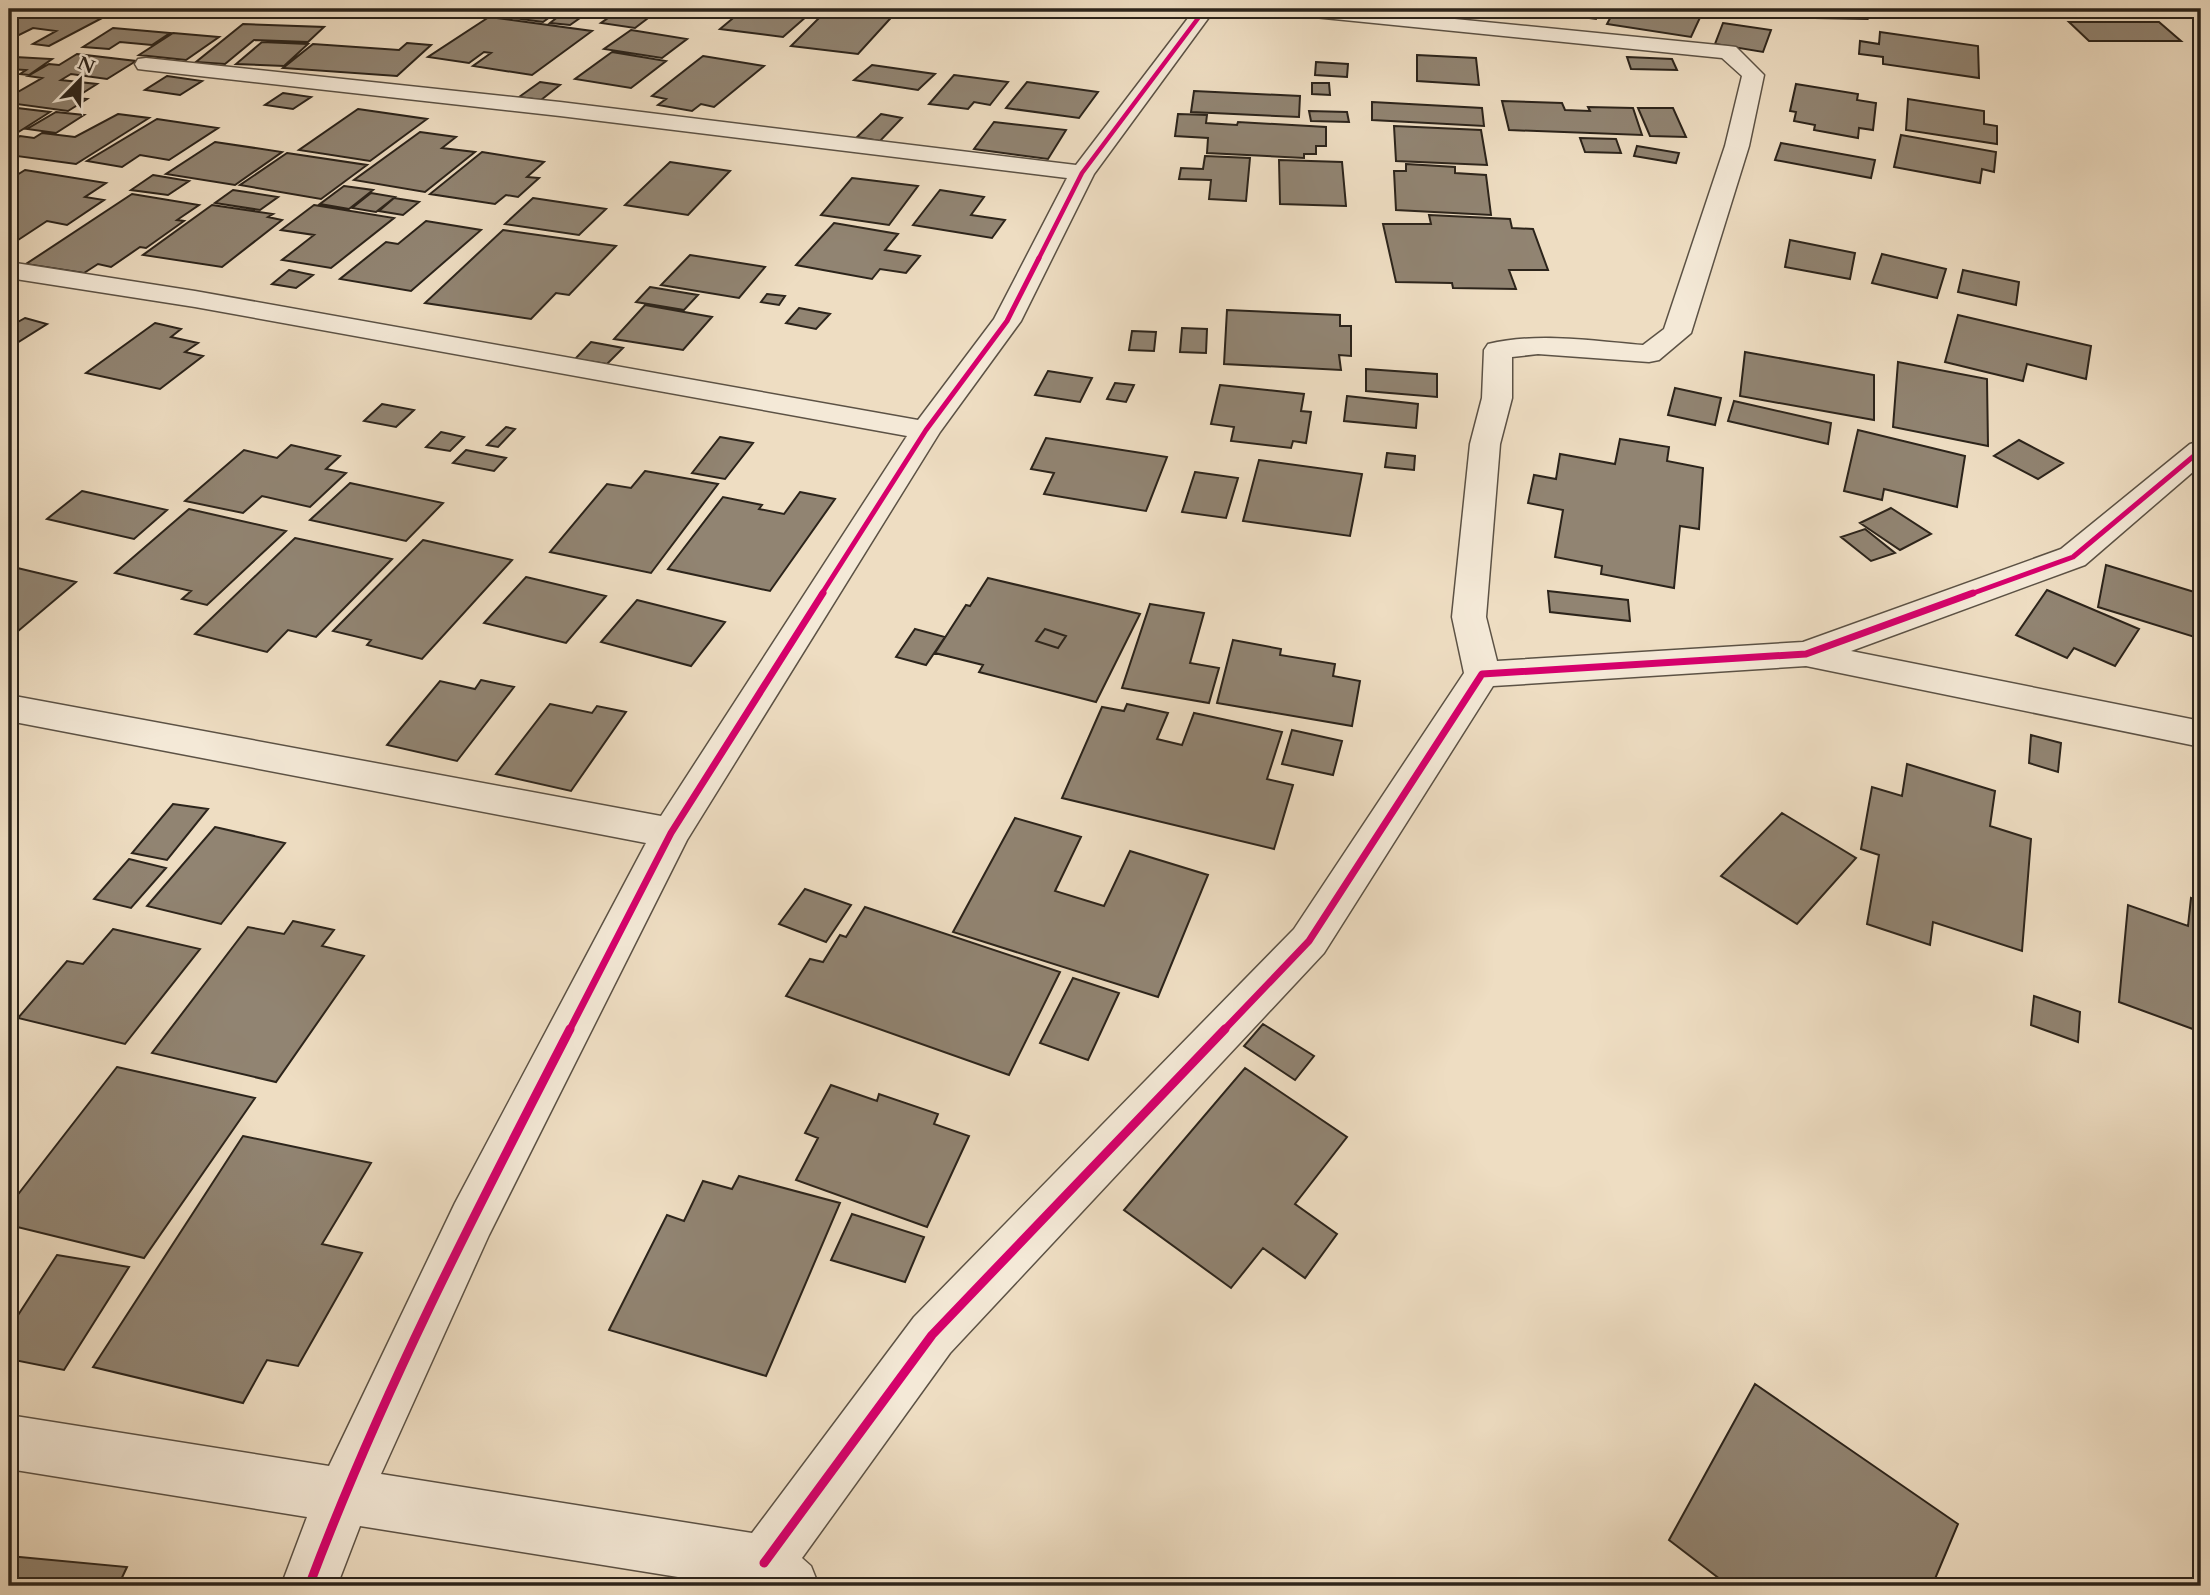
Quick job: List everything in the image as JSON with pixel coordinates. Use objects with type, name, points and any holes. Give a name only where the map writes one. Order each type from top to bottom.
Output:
[{"type":"street","points":[[309,1586],[343,1496],[472,1219],[671,833],[926,430],[1007,321],[1082,173],[1205,9]]},
{"type":"street","points":[[9,1442],[343,1496],[777,1574],[932,1335],[1309,941],[1482,674],[1469,617],[1485,444],[1497,398],[1498,350],[1538,346],[1649,354],[1677,333],[1737,146],[1753,75],[1728,52],[1294,9]]},
{"type":"street","points":[[146,64],[560,108],[1082,173]]},
{"type":"street","points":[[9,270],[209,302],[926,430]]},
{"type":"street","points":[[1806,654],[2073,557],[2201,450]]},
{"type":"street","points":[[1482,674],[1806,654],[2201,734]]},
{"type":"street","points":[[9,708],[671,833]]},
{"type":"building","points":[[44,9],[104,17],[49,46],[33,44],[56,31],[33,28],[9,40],[9,11]]},
{"type":"building","points":[[483,9],[561,9],[543,22],[477,13]]},
{"type":"building","points":[[568,9],[590,11],[570,25],[550,23]]},
{"type":"building","points":[[621,9],[660,9],[635,28],[601,23]]},
{"type":"building","points":[[744,9],[815,9],[783,37],[720,29]]},
{"type":"building","points":[[828,9],[899,9],[858,54],[791,46]]},
{"type":"building","points":[[1521,9],[1599,9],[1596,19]]},
{"type":"building","points":[[1615,9],[1704,9],[1691,37],[1607,24]]},
{"type":"building","points":[[1808,9],[1860,9],[1867,19],[1815,18]]},
{"type":"building","points":[[489,17],[592,31],[532,75],[473,66],[491,53],[484,52],[469,63],[428,57]]},
{"type":"building","points":[[2069,22],[2159,22],[2181,41],[2089,41]]},
{"type":"building","points":[[1723,23],[1771,30],[1763,52],[1715,44]]},
{"type":"building","points":[[243,24],[324,27],[308,42],[254,40],[225,64],[196,62]]},
{"type":"building","points":[[113,28],[170,33],[152,45],[120,42],[109,49],[83,47]]},
{"type":"building","points":[[631,30],[687,39],[662,58],[604,49]]},
{"type":"building","points":[[1880,32],[1978,46],[1979,78],[1883,64],[1883,57],[1859,54],[1860,41],[1879,44]]},
{"type":"building","points":[[173,33],[219,37],[186,60],[139,55]]},
{"type":"building","points":[[262,42],[308,44],[284,66],[236,64]]},
{"type":"building","points":[[407,43],[431,45],[397,76],[283,68],[313,44],[399,50]]},
{"type":"building","points":[[612,52],[666,61],[631,88],[575,79]]},
{"type":"building","points":[[77,54],[136,61],[107,79],[71,74],[61,80],[97,84],[75,98],[87,99],[68,111],[9,103],[9,92],[16,93],[42,78],[28,76],[49,64],[59,65]]},
{"type":"building","points":[[1417,55],[1476,58],[1479,85],[1417,81]]},
{"type":"building","points":[[703,56],[764,66],[714,107],[701,104],[692,111],[658,105],[666,99],[652,96]]},
{"type":"building","points":[[15,57],[52,59],[29,75],[20,74],[26,70],[9,69],[9,61]]},
{"type":"building","points":[[1627,57],[1672,59],[1677,70],[1631,69]]},
{"type":"building","points":[[1316,62],[1348,64],[1347,77],[1315,75]]},
{"type":"building","points":[[872,65],[935,74],[918,90],[854,80]]},
{"type":"building","points":[[954,75],[1008,82],[990,105],[974,102],[968,109],[929,104]]},
{"type":"building","points":[[167,76],[202,81],[180,95],[145,90]]},
{"type":"building","points":[[540,82],[560,85],[541,100],[519,97]]},
{"type":"building","points":[[1027,82],[1098,92],[1079,118],[1006,108]]},
{"type":"building","points":[[1312,83],[1329,83],[1330,95],[1312,94]]},
{"type":"building","points":[[1796,84],[1858,94],[1857,100],[1876,103],[1873,130],[1859,128],[1858,138],[1814,130],[1815,125],[1794,121],[1796,112],[1790,111]]},
{"type":"building","points":[[1194,91],[1300,96],[1299,117],[1191,112]]},
{"type":"building","points":[[283,93],[311,97],[293,109],[265,105]]},
{"type":"building","points":[[1908,99],[1984,111],[1984,124],[1997,126],[1997,144],[1906,130]]},
{"type":"building","points":[[1502,101],[1562,103],[1565,110],[1590,111],[1588,107],[1633,108],[1642,135],[1509,130]]},
{"type":"building","points":[[1372,102],[1482,108],[1484,126],[1372,120]]},
{"type":"building","points":[[9,107],[50,112],[9,138]]},
{"type":"building","points":[[1638,108],[1673,108],[1686,137],[1650,136]]},
{"type":"building","points":[[358,109],[427,119],[370,161],[299,150]]},
{"type":"building","points":[[1309,111],[1347,112],[1349,122],[1311,121]]},
{"type":"building","points":[[56,112],[84,115],[56,133],[27,129]]},
{"type":"building","points":[[118,114],[149,118],[76,164],[9,155],[9,143],[20,136],[34,138],[42,133],[75,137]]},
{"type":"building","points":[[881,114],[902,118],[880,141],[857,137]]},
{"type":"building","points":[[1178,114],[1207,115],[1206,123],[1326,127],[1326,146],[1316,146],[1316,154],[1304,154],[1304,158],[1207,153],[1208,138],[1175,136]]},
{"type":"building","points":[[157,119],[218,128],[169,160],[140,155],[122,167],[87,161]]},
{"type":"building","points":[[994,122],[1066,130],[1048,159],[974,149]]},
{"type":"building","points":[[1394,126],[1481,130],[1487,165],[1396,161]]},
{"type":"building","points":[[420,132],[456,137],[442,148],[475,152],[425,192],[354,180]]},
{"type":"building","points":[[1901,135],[1996,152],[1994,172],[1982,169],[1980,183],[1894,167]]},
{"type":"building","points":[[1580,138],[1616,139],[1621,153],[1585,152]]},
{"type":"building","points":[[215,142],[282,152],[235,185],[166,174]]},
{"type":"building","points":[[1781,143],[1875,160],[1871,178],[1775,160]]},
{"type":"building","points":[[1637,146],[1679,153],[1676,163],[1634,156]]},
{"type":"building","points":[[482,152],[544,162],[527,177],[539,178],[518,197],[506,195],[495,204],[430,194]]},
{"type":"building","points":[[287,153],[367,165],[321,199],[240,185]]},
{"type":"building","points":[[1205,156],[1250,158],[1246,201],[1209,199],[1211,180],[1179,179],[1181,168],[1203,169]]},
{"type":"building","points":[[1279,160],[1342,162],[1346,206],[1280,204]]},
{"type":"building","points":[[670,162],[730,171],[688,215],[625,205]]},
{"type":"building","points":[[1406,164],[1455,167],[1455,173],[1486,175],[1491,215],[1396,210],[1394,171],[1406,171]]},
{"type":"building","points":[[25,170],[106,183],[85,197],[104,200],[67,225],[47,221],[9,246],[9,180]]},
{"type":"building","points":[[153,175],[189,181],[168,195],[131,190]]},
{"type":"building","points":[[852,178],[918,186],[889,225],[821,215]]},
{"type":"building","points":[[344,186],[373,190],[349,209],[320,204]]},
{"type":"building","points":[[233,190],[278,197],[260,210],[215,203]]},
{"type":"building","points":[[940,190],[984,197],[971,215],[1005,220],[992,238],[913,225]]},
{"type":"building","points":[[371,193],[395,197],[376,212],[352,208]]},
{"type":"building","points":[[132,194],[199,205],[177,220],[184,221],[146,248],[140,247],[111,267],[98,264],[84,273],[26,264]]},
{"type":"building","points":[[394,198],[419,202],[403,215],[379,211]]},
{"type":"building","points":[[533,198],[606,209],[579,235],[505,224]]},
{"type":"building","points":[[212,205],[273,214],[268,217],[282,220],[222,267],[143,255]]},
{"type":"building","points":[[314,205],[394,218],[331,268],[282,260],[314,235],[281,230]]},
{"type":"building","points":[[1429,215],[1510,219],[1512,228],[1533,229],[1548,270],[1509,270],[1516,289],[1453,288],[1452,283],[1396,282],[1383,224],[1431,224]]},
{"type":"building","points":[[426,221],[481,230],[411,291],[340,279],[386,242],[398,244]]},
{"type":"building","points":[[834,223],[898,234],[885,250],[920,256],[906,273],[880,269],[872,279],[796,265]]},
{"type":"building","points":[[503,230],[616,246],[569,295],[556,293],[531,319],[425,303]]},
{"type":"building","points":[[1790,240],[1855,253],[1850,279],[1785,267]]},
{"type":"building","points":[[1882,254],[1946,269],[1937,298],[1872,283]]},
{"type":"building","points":[[690,255],[765,267],[739,298],[661,285]]},
{"type":"building","points":[[289,270],[313,275],[296,288],[272,284]]},
{"type":"building","points":[[1963,270],[2019,282],[2016,305],[1958,292]]},
{"type":"building","points":[[650,287],[698,295],[684,310],[636,302]]},
{"type":"building","points":[[767,294],[785,296],[779,305],[761,302]]},
{"type":"building","points":[[645,305],[712,317],[683,350],[614,339]]},
{"type":"building","points":[[799,308],[830,314],[816,329],[786,323]]},
{"type":"building","points":[[1227,310],[1340,315],[1340,326],[1351,326],[1351,356],[1339,355],[1341,370],[1224,364]]},
{"type":"building","points":[[1958,315],[2091,346],[2086,379],[2027,364],[2023,381],[1945,362]]},
{"type":"building","points":[[25,318],[47,324],[9,348],[9,327]]},
{"type":"building","points":[[155,323],[181,329],[171,337],[198,343],[185,352],[203,356],[160,389],[86,373]]},
{"type":"building","points":[[1182,328],[1207,329],[1206,353],[1180,352]]},
{"type":"building","points":[[1132,331],[1156,332],[1154,351],[1129,350]]},
{"type":"building","points":[[591,342],[623,348],[607,364],[575,359]]},
{"type":"building","points":[[1745,352],[1874,375],[1874,420],[1740,396]]},
{"type":"building","points":[[1898,362],[1987,379],[1988,446],[1893,427]]},
{"type":"building","points":[[1366,369],[1437,374],[1437,397],[1366,391]]},
{"type":"building","points":[[1048,371],[1092,378],[1080,402],[1035,395]]},
{"type":"building","points":[[1115,383],[1134,385],[1126,402],[1107,399]]},
{"type":"building","points":[[1220,385],[1304,394],[1301,411],[1311,412],[1306,443],[1293,441],[1291,448],[1231,441],[1234,427],[1211,424]]},
{"type":"building","points":[[1675,388],[1721,398],[1715,425],[1668,415]]},
{"type":"building","points":[[1347,396],[1418,404],[1416,428],[1344,421]]},
{"type":"building","points":[[1734,401],[1831,423],[1828,444],[1728,421]]},
{"type":"building","points":[[382,404],[414,410],[396,427],[364,421]]},
{"type":"building","points":[[506,427],[515,429],[498,447],[487,445]]},
{"type":"building","points":[[1858,430],[1965,456],[1957,507],[1884,489],[1882,500],[1844,491]]},
{"type":"building","points":[[441,432],[464,437],[450,451],[426,447]]},
{"type":"building","points":[[720,437],[753,443],[725,479],[692,473]]},
{"type":"building","points":[[1046,438],[1167,457],[1146,511],[1044,494],[1054,473],[1031,469]]},
{"type":"building","points":[[1620,439],[1669,447],[1667,461],[1703,468],[1699,529],[1680,526],[1674,588],[1601,574],[1602,566],[1555,557],[1563,510],[1528,503],[1534,475],[1556,479],[1560,454],[1615,464]]},
{"type":"building","points":[[2019,440],[2063,463],[2038,479],[1994,456]]},
{"type":"building","points":[[291,445],[340,456],[326,469],[346,473],[310,507],[262,496],[243,513],[185,501],[244,450],[277,458]]},
{"type":"building","points":[[466,450],[506,458],[494,471],[453,463]]},
{"type":"building","points":[[1387,453],[1415,456],[1414,470],[1385,467]]},
{"type":"building","points":[[1259,460],[1362,474],[1350,536],[1243,521]]},
{"type":"building","points":[[645,471],[718,484],[651,573],[550,552],[607,484],[631,488]]},
{"type":"building","points":[[1195,472],[1238,478],[1226,518],[1182,512]]},
{"type":"building","points":[[350,483],[443,503],[406,541],[310,520]]},
{"type":"building","points":[[82,491],[167,510],[134,539],[47,519]]},
{"type":"building","points":[[800,492],[835,499],[770,591],[668,569],[723,497],[762,505],[759,509],[784,514]]},
{"type":"building","points":[[1891,508],[1931,534],[1900,550],[1860,523]]},
{"type":"building","points":[[189,509],[286,531],[207,605],[182,599],[191,591],[115,573]]},
{"type":"building","points":[[1865,529],[1895,553],[1871,561],[1841,537]]},
{"type":"building","points":[[295,538],[392,559],[316,637],[288,630],[267,652],[195,634]]},
{"type":"building","points":[[423,540],[512,560],[422,659],[367,645],[371,640],[333,631]]},
{"type":"building","points":[[2106,565],[2201,594],[2201,639],[2098,607]]},
{"type":"building","points":[[9,566],[76,582],[17,632],[9,630]]},
{"type":"building","points":[[526,577],[606,596],[566,643],[484,623]]},
{"type":"building","points":[[988,578],[1140,614],[1096,702],[979,672],[983,665],[935,653],[966,605],[970,606]],"holes":[[[1045,629],[1066,636],[1058,648],[1036,641]]]},
{"type":"building","points":[[2047,590],[2139,629],[2115,666],[2074,648],[2067,658],[2016,635]]},
{"type":"building","points":[[1548,591],[1628,600],[1630,621],[1550,612]]},
{"type":"building","points":[[637,600],[725,622],[691,666],[601,642]]},
{"type":"building","points":[[1150,604],[1204,613],[1190,663],[1219,668],[1209,703],[1122,688]]},
{"type":"building","points":[[915,629],[945,637],[926,665],[896,657]]},
{"type":"building","points":[[1045,629],[1066,636],[1058,648],[1036,641]]},
{"type":"building","points":[[1233,640],[1281,649],[1280,655],[1335,664],[1333,676],[1360,681],[1352,726],[1217,703]]},
{"type":"building","points":[[481,680],[514,687],[457,761],[387,745],[440,681],[475,689]]},
{"type":"building","points":[[550,704],[592,713],[597,706],[626,712],[571,791],[496,774]]},
{"type":"building","points":[[1127,704],[1168,713],[1157,739],[1182,745],[1194,713],[1282,732],[1267,779],[1293,785],[1274,849],[1062,798],[1102,707],[1124,711]]},
{"type":"building","points":[[1292,730],[1342,741],[1333,775],[1282,764]]},
{"type":"building","points":[[2031,735],[2061,743],[2058,772],[2029,763]]},
{"type":"building","points":[[1907,764],[1995,791],[1990,826],[2031,839],[2022,951],[1933,922],[1930,945],[1867,924],[1879,855],[1861,849],[1872,787],[1902,796]]},
{"type":"building","points":[[173,804],[208,809],[167,860],[132,853]]},
{"type":"building","points":[[1782,813],[1856,858],[1797,924],[1721,876]]},
{"type":"building","points":[[1015,818],[1081,837],[1055,891],[1104,906],[1130,851],[1208,875],[1158,997],[953,932]]},
{"type":"building","points":[[215,827],[285,843],[221,924],[147,906]]},
{"type":"building","points":[[129,859],[166,868],[131,908],[94,899]]},
{"type":"building","points":[[805,889],[851,905],[826,942],[779,924]]},
{"type":"building","points":[[2191,898],[2201,902],[2201,1032],[2119,1002],[2128,905],[2188,926]]},
{"type":"building","points":[[865,907],[1060,972],[1009,1075],[786,996],[810,959],[823,962],[840,935],[846,937]]},
{"type":"building","points":[[293,921],[334,930],[322,946],[364,956],[276,1082],[152,1053],[248,927],[284,934]]},
{"type":"building","points":[[113,929],[200,949],[125,1044],[18,1018],[67,961],[83,964]]},
{"type":"building","points":[[1073,978],[1119,993],[1088,1060],[1040,1043]]},
{"type":"building","points":[[2034,996],[2080,1012],[2078,1042],[2031,1025]]},
{"type":"building","points":[[1263,1024],[1314,1056],[1295,1080],[1244,1046]]},
{"type":"building","points":[[117,1067],[255,1098],[144,1258],[9,1225],[9,1206]]},
{"type":"building","points":[[1245,1068],[1347,1137],[1295,1204],[1337,1234],[1305,1278],[1263,1248],[1231,1288],[1124,1210]]},
{"type":"building","points":[[831,1085],[877,1101],[879,1094],[938,1114],[934,1124],[969,1136],[927,1227],[796,1180],[818,1138],[805,1133]]},
{"type":"building","points":[[243,1136],[371,1163],[322,1244],[362,1253],[298,1366],[267,1360],[243,1403],[93,1367]]},
{"type":"building","points":[[739,1176],[840,1203],[766,1376],[609,1330],[667,1215],[684,1221],[703,1181],[732,1189]]},
{"type":"building","points":[[852,1214],[924,1237],[905,1282],[831,1260]]},
{"type":"building","points":[[57,1255],[129,1267],[64,1370],[9,1359],[9,1329]]},
{"type":"building","points":[[1755,1384],[1958,1524],[1932,1586],[1729,1586],[1669,1540]]},
{"type":"building","points":[[9,1556],[127,1567],[118,1586],[9,1586]]},
{"type":"cycle path","points":[[309,1586],[343,1496],[472,1219],[671,833],[926,430],[1007,321],[1082,173],[1205,9]]},
{"type":"cycle path","points":[[764,1563],[932,1335],[1309,941],[1482,674],[1806,654],[2073,557],[2201,450]]}]
